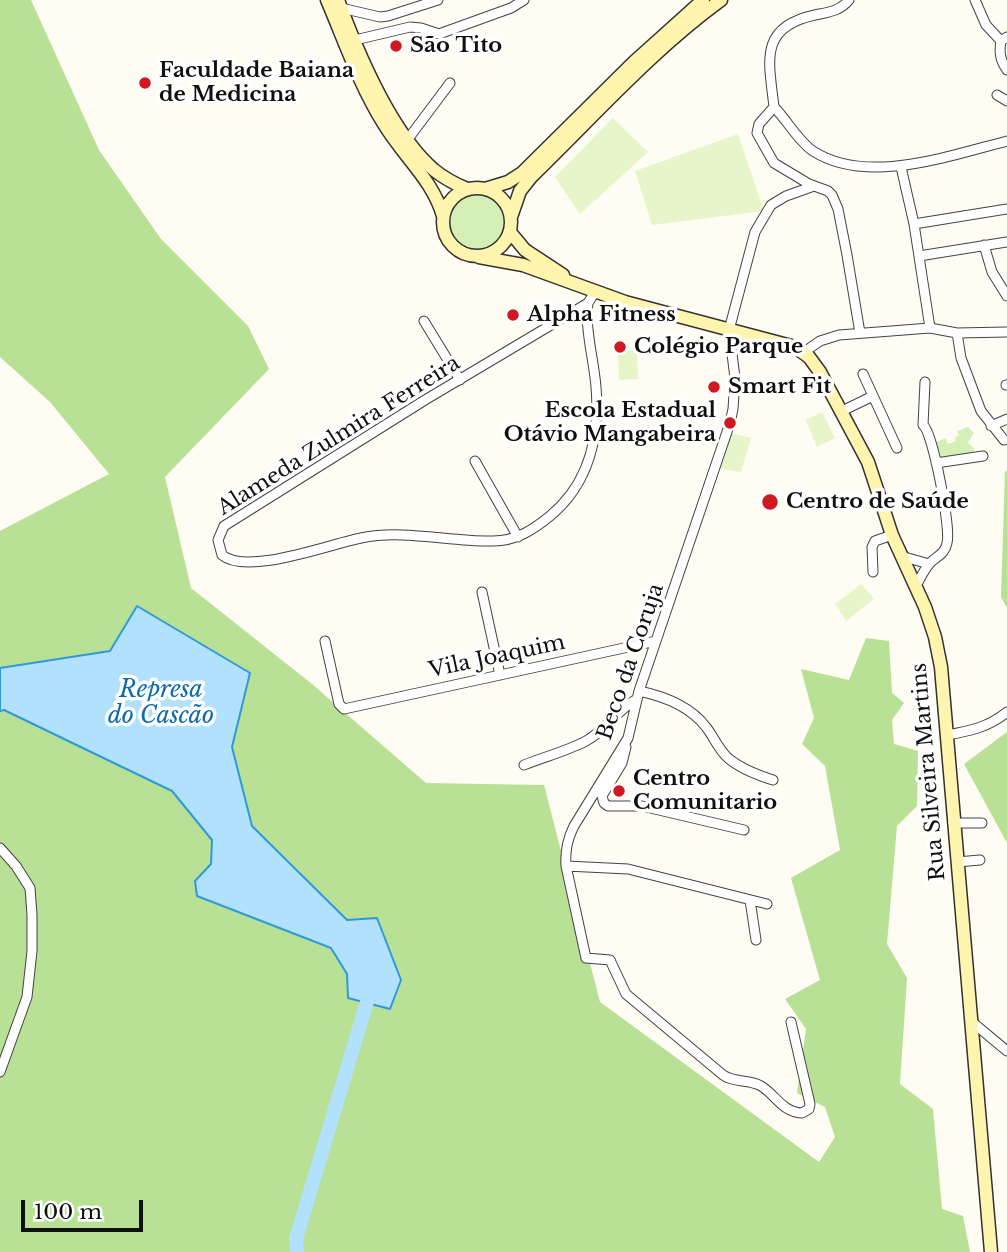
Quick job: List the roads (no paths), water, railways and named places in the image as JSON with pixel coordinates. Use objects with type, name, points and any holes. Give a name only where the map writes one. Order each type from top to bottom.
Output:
[{"type":"main road","points":[[327,0],[360,79],[378,114],[394,141],[434,191],[443,216]]},
{"type":"main road","points":[[572,282],[523,265],[464,254],[451,245],[443,231],[443,216],[447,204],[467,189],[485,189],[508,182],[522,173],[633,63],[703,0]]},
{"type":"main road","points":[[479,257],[492,253],[503,244],[510,232],[511,217],[520,191],[531,177],[631,79],[687,27],[721,0]]},
{"type":"main road","points":[[339,4],[388,108],[408,139],[435,171],[467,189]]},
{"type":"main road","points":[[485,189],[506,204],[511,217]]},
{"type":"main road","points":[[510,232],[525,250],[592,298],[785,343],[804,352]]},
{"type":"main road","name":"Rua Silveira Martins","points":[[804,352],[820,372],[868,462],[892,535],[935,637],[941,667],[990,1252]]},
{"type":"street","points":[[339,4],[380,17],[438,0]]},
{"type":"street","points":[[355,40],[410,27],[439,34],[511,8],[524,0]]},
{"type":"street","points":[[849,0],[837,10],[808,16],[776,34],[770,55],[774,107],[804,142],[819,154],[843,162],[872,167],[901,167],[1007,141]]},
{"type":"street","points":[[975,0],[986,24],[1004,39],[1001,60],[1007,70]]},
{"type":"street","points":[[408,139],[450,83]]},
{"type":"street","points":[[997,95],[1007,101]]},
{"type":"street","points":[[774,107],[759,124],[757,134],[774,163],[814,187],[828,191],[838,209],[860,333]]},
{"type":"street","points":[[901,167],[914,224],[929,328]]},
{"type":"street","points":[[729,330],[755,232],[764,215],[778,200],[814,187]]},
{"type":"street","points":[[914,224],[1007,209]]},
{"type":"street","points":[[919,256],[1007,242]]},
{"type":"street","points":[[984,245],[992,272],[1007,296]]},
{"type":"street","name":"Alameda Zulmira Ferreira","points":[[592,298],[587,324],[596,390],[595,425],[589,463],[579,486],[569,499],[543,522],[518,537],[493,541],[363,537],[300,554],[245,563],[226,559],[218,540],[224,526],[592,298]]},
{"type":"street","points":[[424,321],[460,380]]},
{"type":"street","points":[[804,352],[828,337],[860,333],[929,328],[957,333],[1007,332]]},
{"type":"street","name":"Beco da Coruja","points":[[729,330],[735,378],[733,410],[707,495],[638,695],[628,738],[570,834],[567,841],[566,866],[586,958],[610,960],[626,994],[723,1076],[756,1083],[785,1108],[802,1113],[809,1109],[810,1104],[792,1022]]},
{"type":"street","points":[[957,333],[961,358],[978,403],[991,426],[1004,440]]},
{"type":"street","points":[[863,374],[897,448]]},
{"type":"street","points":[[915,587],[948,541],[936,463],[928,431],[923,425],[925,382]]},
{"type":"street","points":[[842,411],[873,396]]},
{"type":"street","points":[[991,426],[1007,419]]},
{"type":"street","points":[[936,463],[983,456]]},
{"type":"street","points":[[475,461],[518,537]]},
{"type":"street","points":[[873,572],[872,547],[875,541],[892,535]]},
{"type":"street","points":[[901,556],[929,564]]},
{"type":"street","points":[[482,592],[500,675]]},
{"type":"street","name":"Vila Joaquim","points":[[325,641],[339,704],[346,708],[656,641]]},
{"type":"street","points":[[524,765],[586,741],[607,726],[638,695],[663,698],[687,710],[707,727],[726,757],[756,775],[773,780]]},
{"type":"street","points":[[947,735],[988,725],[1007,712]]},
{"type":"street","points":[[628,738],[622,763],[602,796],[608,806],[642,806],[744,830]]},
{"type":"street","points":[[953,823],[982,823]]},
{"type":"street","points":[[0,848],[30,888],[33,915],[27,997],[0,1072]]},
{"type":"street","points":[[957,862],[980,860]]},
{"type":"street","points":[[566,866],[628,869],[767,904]]},
{"type":"street","points":[[750,900],[756,940]]},
{"type":"street","points":[[971,1021],[1007,1051]]},
{"type":"water","name":"Represa do Cascão","points":[[137,606],[250,673],[232,747],[252,826],[347,920],[377,918],[401,980],[390,1009],[348,998],[347,974],[331,948],[197,896],[195,881],[211,864],[212,840],[172,791],[4,710],[0,711],[0,668],[110,651]]},
{"type":"waterway","points":[[297,1252],[296,1239],[372,985]]},
{"type":"place","name":"São Tito","points":[[396,46]]},
{"type":"place","name":"Faculdade Baiana de Medicina","points":[[145,83]]},
{"type":"place","name":"Alpha Fitness","points":[[513,315]]},
{"type":"place","name":"Colégio Parque","points":[[620,347]]},
{"type":"place","name":"Smart Fit","points":[[714,387]]},
{"type":"place","name":"Escola Estadual Otávio Mangabeira","points":[[730,423]]},
{"type":"place","name":"Centro de Saúde","points":[[770,502]]},
{"type":"place","name":"Centro Comunitario","points":[[619,791]]}]
